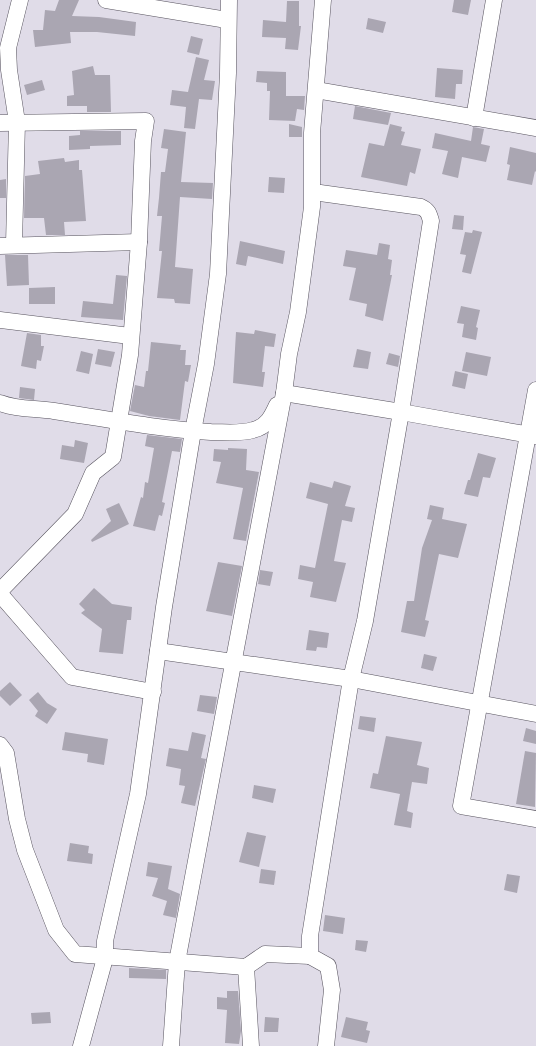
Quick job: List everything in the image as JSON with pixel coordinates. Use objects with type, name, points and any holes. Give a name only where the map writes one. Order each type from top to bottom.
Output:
[{"type":"street","points":[[20,0],[8,48],[9,70],[17,122],[7,245],[138,242]]},
{"type":"street","points":[[106,0],[228,20]]},
{"type":"street","points":[[81,1046],[105,958],[105,941],[138,794],[158,651],[193,431],[206,364],[218,274],[228,73],[229,0]]},
{"type":"street","points":[[171,1046],[177,962],[298,312],[313,192],[312,133],[323,0]]},
{"type":"street","points":[[474,118],[494,0]]},
{"type":"street","points":[[316,90],[536,128]]},
{"type":"street","points":[[0,123],[146,121],[143,141],[130,355],[113,457],[93,473],[75,514],[0,591]]},
{"type":"street","points":[[310,956],[310,936],[351,679],[365,621],[401,412],[431,221],[427,210],[421,207],[313,192]]},
{"type":"street","points":[[0,320],[130,336]]},
{"type":"street","points":[[536,390],[532,435],[461,806],[536,819]]},
{"type":"street","points":[[0,403],[14,408],[52,411],[118,422],[193,431],[234,433],[254,430],[269,422],[284,393]]},
{"type":"street","points":[[284,393],[532,435]]},
{"type":"street","points":[[0,594],[72,677],[152,692]]},
{"type":"street","points":[[158,651],[351,679],[536,714]]},
{"type":"street","points":[[0,745],[6,753],[17,819],[25,850],[56,930],[75,954],[105,958],[246,967],[265,954],[310,956],[328,966],[332,990],[326,1046]]},
{"type":"street","points":[[246,967],[251,1046]]},
{"type":"building","points":[[59,0],[79,0],[72,16],[99,17],[136,22],[135,36],[97,32],[70,32],[71,43],[35,47],[33,30],[43,30],[45,10],[55,11]]},
{"type":"building","points":[[454,0],[471,0],[468,15],[452,12]]},
{"type":"building","points":[[287,1],[299,1],[299,26],[301,26],[298,50],[285,49],[286,38],[262,37],[263,20],[286,22]]},
{"type":"building","points":[[368,18],[386,22],[383,33],[366,29]]},
{"type":"building","points":[[191,36],[203,39],[199,55],[187,52]]},
{"type":"building","points":[[196,57],[209,60],[204,80],[215,81],[212,100],[199,99],[195,129],[184,128],[186,107],[170,105],[172,90],[188,92]]},
{"type":"building","points":[[93,66],[95,75],[110,75],[111,112],[87,112],[87,106],[67,106],[67,96],[74,95],[72,71]]},
{"type":"building","points":[[437,68],[463,70],[462,84],[456,84],[455,99],[435,97]]},
{"type":"building","points":[[257,71],[286,72],[286,96],[305,96],[304,110],[297,109],[295,121],[269,120],[270,91],[267,91],[267,83],[256,82]]},
{"type":"building","points":[[42,80],[45,90],[27,95],[24,85]]},
{"type":"building","points":[[355,106],[391,113],[388,125],[353,119]]},
{"type":"building","points":[[289,124],[302,127],[302,137],[289,137]]},
{"type":"building","points":[[390,124],[402,127],[401,131],[405,132],[401,145],[421,149],[415,174],[410,172],[407,186],[361,177],[369,143],[384,146]]},
{"type":"building","points":[[473,127],[484,129],[481,144],[490,146],[486,162],[462,157],[458,178],[442,174],[448,151],[432,148],[435,133],[471,141]]},
{"type":"building","points":[[164,129],[186,132],[181,182],[213,183],[212,199],[180,197],[175,267],[193,269],[190,304],[175,303],[174,299],[157,298],[162,251],[159,251],[162,216],[157,216],[161,172],[165,172],[168,149],[161,148]]},
{"type":"building","points":[[80,131],[121,131],[121,145],[90,146],[90,149],[69,150],[69,136],[80,135]]},
{"type":"building","points":[[510,147],[536,153],[536,172],[535,171],[532,185],[507,180],[510,165],[507,164]]},
{"type":"building","points":[[64,158],[65,162],[79,160],[79,170],[82,170],[86,221],[64,222],[65,235],[46,235],[44,218],[24,218],[25,176],[40,174],[38,161]]},
{"type":"building","points":[[269,177],[285,178],[284,193],[268,192]]},
{"type":"building","points":[[6,179],[6,198],[0,198],[0,180]]},
{"type":"building","points":[[454,215],[464,216],[463,230],[452,229]]},
{"type":"building","points":[[473,230],[482,232],[471,274],[462,272],[466,255],[460,254],[465,232],[472,233]]},
{"type":"building","points":[[240,241],[285,251],[283,264],[248,256],[246,266],[236,264]]},
{"type":"building","points":[[379,243],[390,245],[388,259],[392,260],[390,275],[392,275],[383,321],[365,316],[367,304],[349,300],[356,268],[343,266],[346,250],[377,255]]},
{"type":"building","points":[[5,255],[28,255],[29,285],[7,286]]},
{"type":"building","points":[[116,275],[127,276],[123,320],[81,317],[83,301],[113,304]]},
{"type":"building","points":[[55,287],[55,304],[29,304],[29,288]]},
{"type":"building","points":[[461,306],[480,310],[476,327],[478,328],[476,340],[462,337],[464,324],[457,323]]},
{"type":"building","points":[[255,330],[276,334],[274,347],[265,346],[262,372],[265,372],[263,387],[233,383],[236,332],[254,334]]},
{"type":"building","points":[[27,333],[41,335],[41,346],[44,346],[41,361],[37,360],[36,369],[21,366]]},
{"type":"building","points":[[151,342],[181,345],[180,350],[186,350],[185,365],[191,365],[188,382],[185,381],[180,420],[149,416],[130,411],[135,385],[144,387],[146,371],[148,371]]},
{"type":"building","points":[[98,349],[115,352],[111,367],[95,364]]},
{"type":"building","points":[[357,349],[371,352],[368,369],[353,367]]},
{"type":"building","points":[[81,351],[93,354],[89,374],[76,371]]},
{"type":"building","points":[[466,352],[491,357],[487,376],[462,371]]},
{"type":"building","points":[[389,353],[400,356],[398,367],[386,364]]},
{"type":"building","points":[[455,371],[468,374],[465,389],[452,386]]},
{"type":"building","points":[[20,387],[35,389],[34,400],[19,398]]},
{"type":"building","points":[[147,435],[182,439],[180,452],[172,451],[162,502],[165,503],[162,516],[159,515],[155,531],[133,526],[141,497],[143,498],[145,482],[148,483],[154,448],[145,446]]},
{"type":"building","points":[[75,440],[88,443],[84,463],[60,459],[62,445],[74,447]]},
{"type":"building","points":[[228,448],[247,449],[246,470],[259,472],[246,541],[233,539],[243,488],[216,483],[221,462],[213,461],[214,449],[228,450]]},
{"type":"building","points":[[478,453],[496,458],[490,478],[483,477],[478,497],[464,494]]},
{"type":"building","points":[[334,481],[351,486],[345,506],[355,508],[352,522],[342,520],[334,561],[346,563],[336,602],[310,597],[313,582],[298,579],[300,565],[315,568],[328,504],[306,498],[310,482],[332,488]]},
{"type":"building","points":[[119,503],[129,524],[92,542],[91,540],[111,521],[106,509]]},
{"type":"building","points":[[430,505],[444,508],[442,519],[467,524],[458,558],[439,554],[425,620],[429,621],[425,637],[401,632],[407,601],[414,601],[422,548],[432,520],[427,519]]},
{"type":"building","points":[[218,562],[242,566],[232,616],[206,611]]},
{"type":"building","points":[[260,570],[273,572],[270,586],[258,584]]},
{"type":"building","points":[[94,588],[112,604],[132,607],[131,620],[127,620],[123,654],[99,652],[102,629],[81,613],[85,610],[79,604]]},
{"type":"building","points":[[309,630],[329,633],[327,648],[317,647],[316,651],[306,650]]},
{"type":"building","points":[[424,654],[437,657],[433,671],[421,668]]},
{"type":"building","points":[[10,682],[22,695],[10,706],[0,696],[0,691]]},
{"type":"building","points":[[38,692],[47,703],[57,709],[47,724],[35,716],[38,711],[29,700]]},
{"type":"building","points":[[200,695],[217,697],[214,714],[197,711]]},
{"type":"building","points":[[360,716],[376,718],[374,732],[358,729]]},
{"type":"building","points":[[526,728],[536,731],[536,744],[523,741]]},
{"type":"building","points":[[65,732],[108,739],[104,765],[87,762],[88,754],[62,750]]},
{"type":"building","points":[[192,732],[206,735],[201,758],[206,759],[195,806],[181,803],[185,786],[179,785],[181,769],[166,766],[169,748],[188,751]]},
{"type":"building","points":[[386,736],[422,742],[417,765],[429,768],[427,784],[412,782],[407,811],[413,813],[411,828],[394,825],[400,794],[370,788],[373,773],[378,774]]},
{"type":"building","points":[[525,751],[536,753],[535,807],[516,804]]},
{"type":"building","points":[[254,785],[276,789],[273,803],[252,798]]},
{"type":"building","points":[[247,832],[266,836],[259,867],[239,862]]},
{"type":"building","points":[[70,843],[89,846],[88,853],[93,854],[92,864],[67,861]]},
{"type":"building","points":[[148,862],[172,866],[168,889],[180,894],[176,918],[163,915],[167,901],[152,896],[158,878],[146,876]]},
{"type":"building","points":[[261,869],[276,871],[274,885],[259,883]]},
{"type":"building","points":[[507,874],[520,876],[517,893],[504,890]]},
{"type":"building","points":[[325,915],[345,918],[343,934],[323,931]]},
{"type":"building","points":[[356,940],[368,941],[366,952],[355,950]]},
{"type":"building","points":[[129,968],[166,970],[166,979],[129,978]]},
{"type":"building","points":[[227,991],[238,991],[241,1031],[239,1044],[225,1043],[227,1010],[217,1009],[217,997],[227,998]]},
{"type":"building","points":[[50,1012],[51,1023],[32,1024],[31,1013]]},
{"type":"building","points":[[265,1017],[279,1018],[278,1032],[264,1032]]},
{"type":"building","points":[[346,1017],[368,1022],[366,1030],[370,1031],[367,1043],[341,1037]]}]
